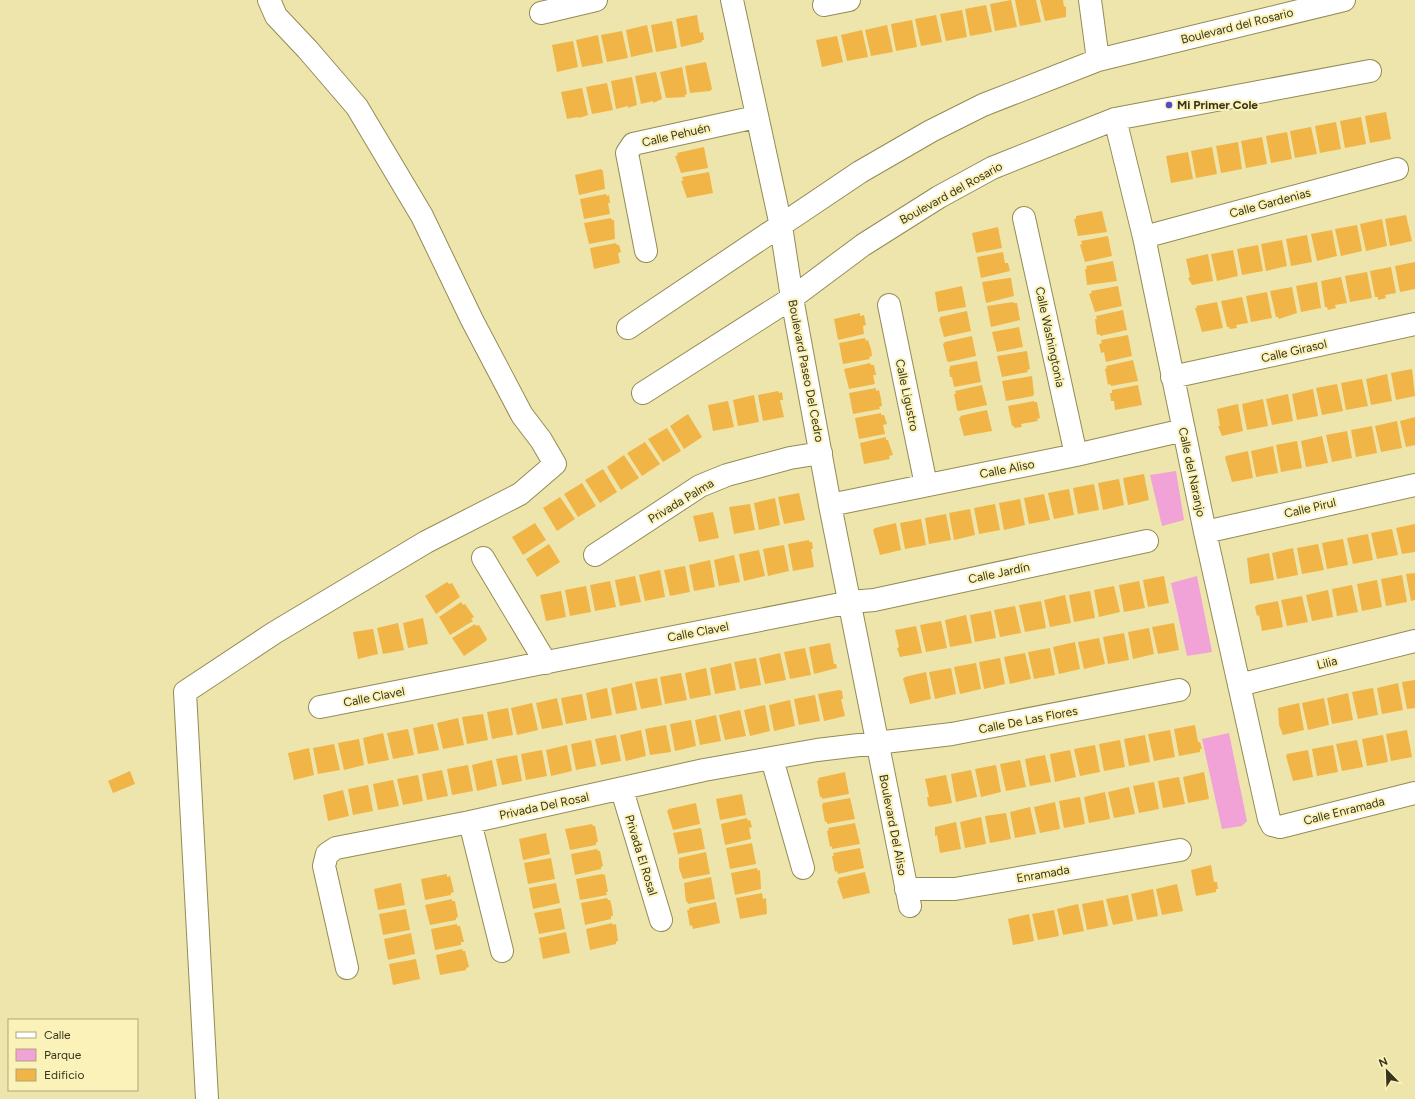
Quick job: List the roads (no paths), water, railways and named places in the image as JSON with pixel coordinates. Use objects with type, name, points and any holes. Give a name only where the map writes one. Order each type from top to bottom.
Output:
[{"type":"street","points":[[207,1099],[185,692],[274,633],[419,546],[520,494],[555,464],[541,440],[522,415],[472,320],[422,216],[357,107],[308,50],[276,16],[269,0]]},
{"type":"street","points":[[541,13],[596,0]]},
{"type":"street","name":"Boulevard Paseo Del Cedro","points":[[732,0],[781,226],[792,298],[830,505],[851,602],[876,743]]},
{"type":"street","points":[[824,5],[849,0]]},
{"type":"street","points":[[1090,0],[1098,60]]},
{"type":"street","name":"Boulevard del Rosario","points":[[628,328],[860,172],[931,131],[983,105],[1098,60],[1344,0]]},
{"type":"street","name":"Boulevard del Rosario","points":[[643,393],[792,298],[863,245],[939,197],[992,168],[1115,119],[1370,71]]},
{"type":"street","name":"Calle Pehuén","points":[[646,250],[627,153],[629,148],[633,144],[756,116]]},
{"type":"street","name":"Calle del Naranjo","points":[[1115,119],[1144,237],[1205,532],[1269,819],[1272,825]]},
{"type":"street","name":"Calle Gardenias","points":[[1144,237],[1397,169]]},
{"type":"street","name":"Calle Washingtonia","points":[[1024,218],[1076,455]]},
{"type":"street","name":"Calle Ligustro","points":[[889,305],[926,485]]},
{"type":"street","name":"Calle Girasol","points":[[1172,377],[1415,324]]},
{"type":"street","name":"Calle Aliso","points":[[830,505],[1076,455],[1184,430]]},
{"type":"street","name":"Privada Palma","points":[[595,555],[700,486],[727,475],[790,458],[821,453]]},
{"type":"street","name":"Calle Pirul","points":[[1205,532],[1415,484]]},
{"type":"street","name":"Calle Jardín","points":[[851,602],[874,600],[1147,541]]},
{"type":"street","points":[[483,558],[546,663]]},
{"type":"street","name":"Calle Clavel","points":[[320,707],[851,602]]},
{"type":"street","name":"Lilia","points":[[1239,685],[1415,641]]},
{"type":"street","name":"Calle De Las Flores","points":[[876,743],[952,734],[1179,690]]},
{"type":"street","name":"Privada Del Rosal","points":[[346,968],[324,866],[327,854],[336,848],[622,790],[704,770],[817,750],[876,743]]},
{"type":"street","name":"Boulevard Del Aliso","points":[[876,743],[908,898]]},
{"type":"street","points":[[772,759],[803,868]]},
{"type":"street","name":"Privada El Rosal","points":[[622,790],[661,920]]},
{"type":"street","name":"Calle Enramada","points":[[1272,825],[1280,827],[1415,794]]},
{"type":"street","points":[[470,822],[502,952]]},
{"type":"street","name":"Enramada","points":[[908,898],[1180,850]]},
{"type":"place","name":"Mi Primer Cole","points":[[1169,105]]}]
